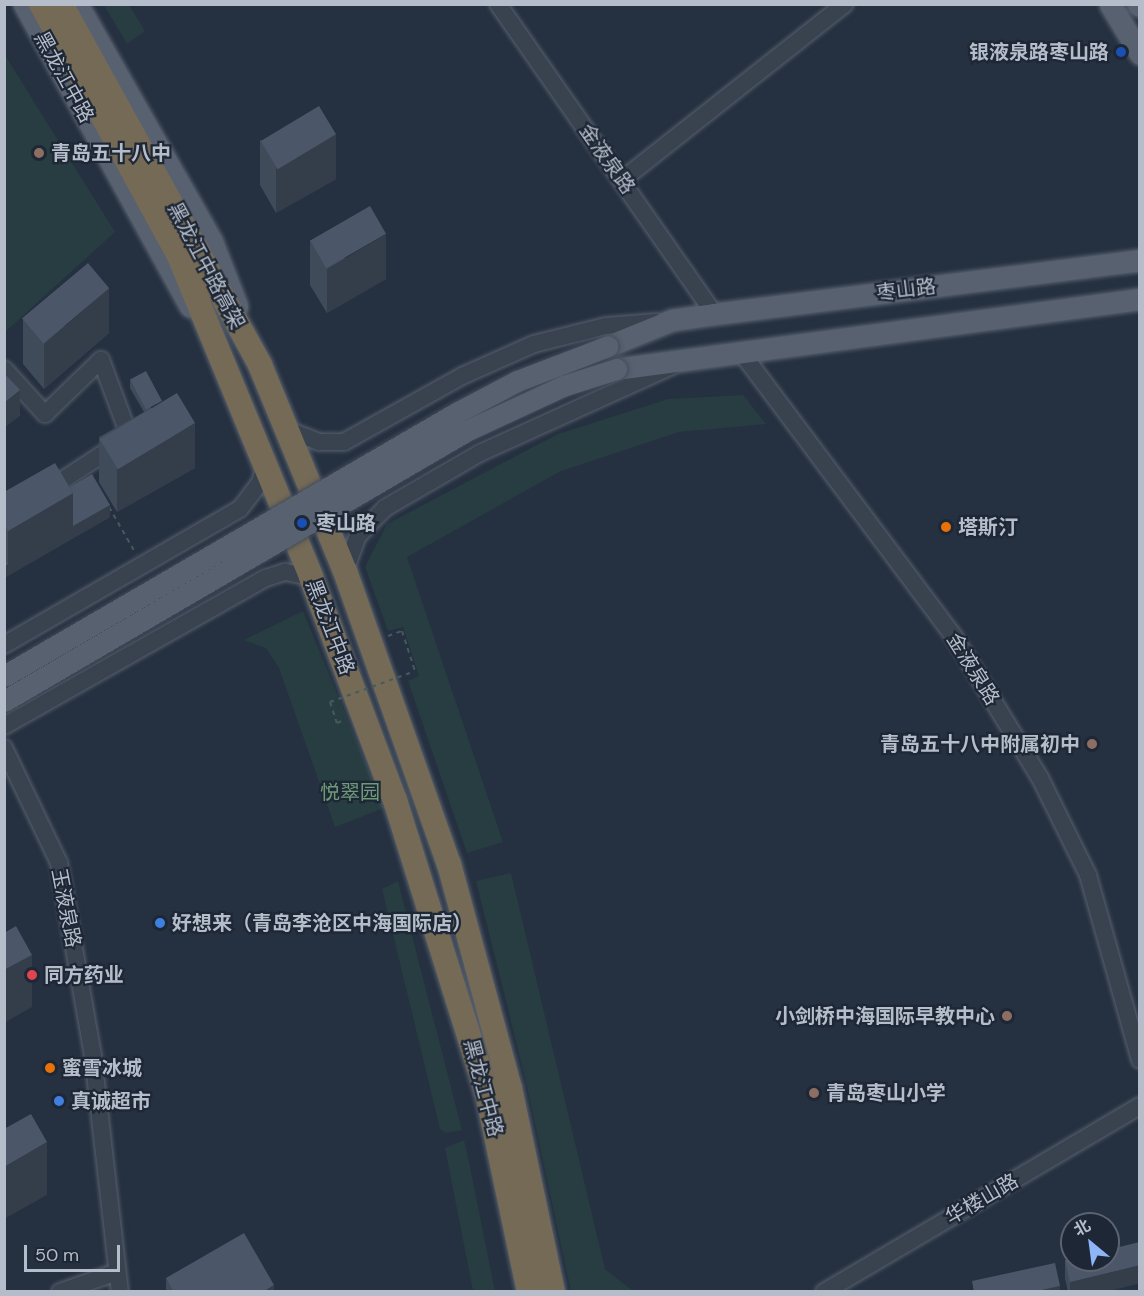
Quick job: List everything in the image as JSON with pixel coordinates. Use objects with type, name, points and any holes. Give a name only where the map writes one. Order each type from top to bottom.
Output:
[{"type":"highway","name":"黑龙江中路","points":[[41,4],[145,171]]},
{"type":"highway","name":"黑龙江中路","points":[[61,4],[145,171]]},
{"type":"highway","name":"黑龙江中路高架","points":[[145,171],[231,377]]},
{"type":"highway","name":"黑龙江中路高架","points":[[145,171],[260,365]]},
{"type":"highway","name":"黑龙江中路","points":[[260,365],[345,571],[452,875],[510,1088],[553,1292]]},
{"type":"highway","name":"黑龙江中路","points":[[231,377],[311,578],[395,800],[487,1093],[528,1292]]},
{"type":"main road","name":"黑龙江中路","points":[[24,4],[231,377]]},
{"type":"main road","name":"黑龙江中路","points":[[77,4],[212,242],[260,365]]},
{"type":"main road","points":[[1110,4],[1140,54]]},
{"type":"main road","name":"枣山路","points":[[4,676],[458,412],[526,377],[672,320],[1140,260]]},
{"type":"main road","name":"枣山路","points":[[4,700],[466,431],[553,390],[616,369],[1140,298]]},
{"type":"street","name":"金液泉路","points":[[498,4],[714,314]]},
{"type":"street","points":[[622,180],[845,4]]},
{"type":"street","name":"枣山路","points":[[288,430],[320,442],[344,442],[462,376],[534,344],[606,326],[672,320]]},
{"type":"street","name":"金液泉路","points":[[741,352],[953,635],[1040,778],[1088,875],[1140,1060]]},
{"type":"street","points":[[4,369],[45,414],[101,360],[127,430],[121,442],[32,500]]},
{"type":"street","name":"枣山路","points":[[345,571],[358,536],[385,508],[480,453],[685,360]]},
{"type":"street","points":[[4,645],[240,509],[260,482],[266,462]]},
{"type":"street","points":[[4,726],[266,578],[285,572],[311,578]]},
{"type":"street","name":"玉液泉路","points":[[4,748],[59,863],[93,1056],[120,1292]]},
{"type":"street","name":"华楼山路","points":[[824,1292],[1140,1106]]},
{"type":"street","points":[[60,1292],[117,1272]]},
{"type":"path","points":[[108,505],[143,566]]},
{"type":"path","points":[[330,702],[415,670],[402,631],[372,643]]},
{"type":"green space","points":[[104,5],[129,5],[145,31],[127,44]]},
{"type":"green space","name":"青岛五十八中","points":[[5,55],[115,232],[4,332]]},
{"type":"green space","points":[[743,395],[766,424],[679,432],[561,471],[407,557],[503,842],[467,853],[408,681],[419,676],[403,627],[388,631],[365,567],[387,524],[558,434],[668,399]]},
{"type":"green space","name":"悦翠园","points":[[303,611],[384,808],[335,827],[279,668],[266,648],[244,640]]},
{"type":"green space","points":[[511,873],[605,1269],[633,1291],[571,1291],[527,1086],[476,881]]},
{"type":"green space","points":[[398,881],[462,1130],[446,1133],[440,1129],[382,889]]},
{"type":"green space","points":[[464,1140],[495,1291],[473,1291],[445,1148]]},
{"type":"building","points":[[319,106],[336,134],[278,169],[261,141]]},
{"type":"building","points":[[370,206],[386,234],[326,268],[310,241]]},
{"type":"building","points":[[88,263],[109,288],[43,344],[22,318]]},
{"type":"building","points":[[146,371],[162,401],[146,409],[130,379]]},
{"type":"building","points":[[4,373],[20,390],[4,403]]},
{"type":"building","points":[[177,393],[195,423],[118,469],[100,439]]},
{"type":"building","points":[[55,463],[73,493],[8,531],[4,525],[4,492]]},
{"type":"building","points":[[92,474],[110,505],[73,526],[73,493],[70,487]]},
{"type":"building","points":[[16,926],[32,955],[4,970],[4,933]]},
{"type":"building","points":[[31,1114],[47,1142],[4,1167],[4,1129]]},
{"type":"building","points":[[244,1233],[274,1285],[263,1292],[174,1292],[166,1278]]},
{"type":"building","points":[[1140,1242],[1140,1265],[1120,1270],[1120,1247]]},
{"type":"building","points":[[1055,1263],[1060,1286],[1033,1292],[974,1292],[972,1281]]},
{"type":"building","points":[[1068,1272],[1111,1272],[1070,1282]]},
{"type":"place","name":"银液泉路枣山路","points":[[1121,52]]},
{"type":"place","name":"青岛五十八中","points":[[39,153]]},
{"type":"place","name":"枣山路","points":[[302,523]]},
{"type":"place","name":"塔斯汀","points":[[946,527]]},
{"type":"place","name":"青岛五十八中附属初中","points":[[1092,744]]},
{"type":"place","name":"好想来（青岛李沧区中海国际店）","points":[[160,923]]},
{"type":"place","name":"同方药业","points":[[32,975]]},
{"type":"place","name":"小剑桥中海国际早教中心","points":[[1007,1016]]},
{"type":"place","name":"蜜雪冰城","points":[[50,1068]]},
{"type":"place","name":"青岛枣山小学","points":[[814,1093]]},
{"type":"place","name":"真诚超市","points":[[59,1101]]}]
